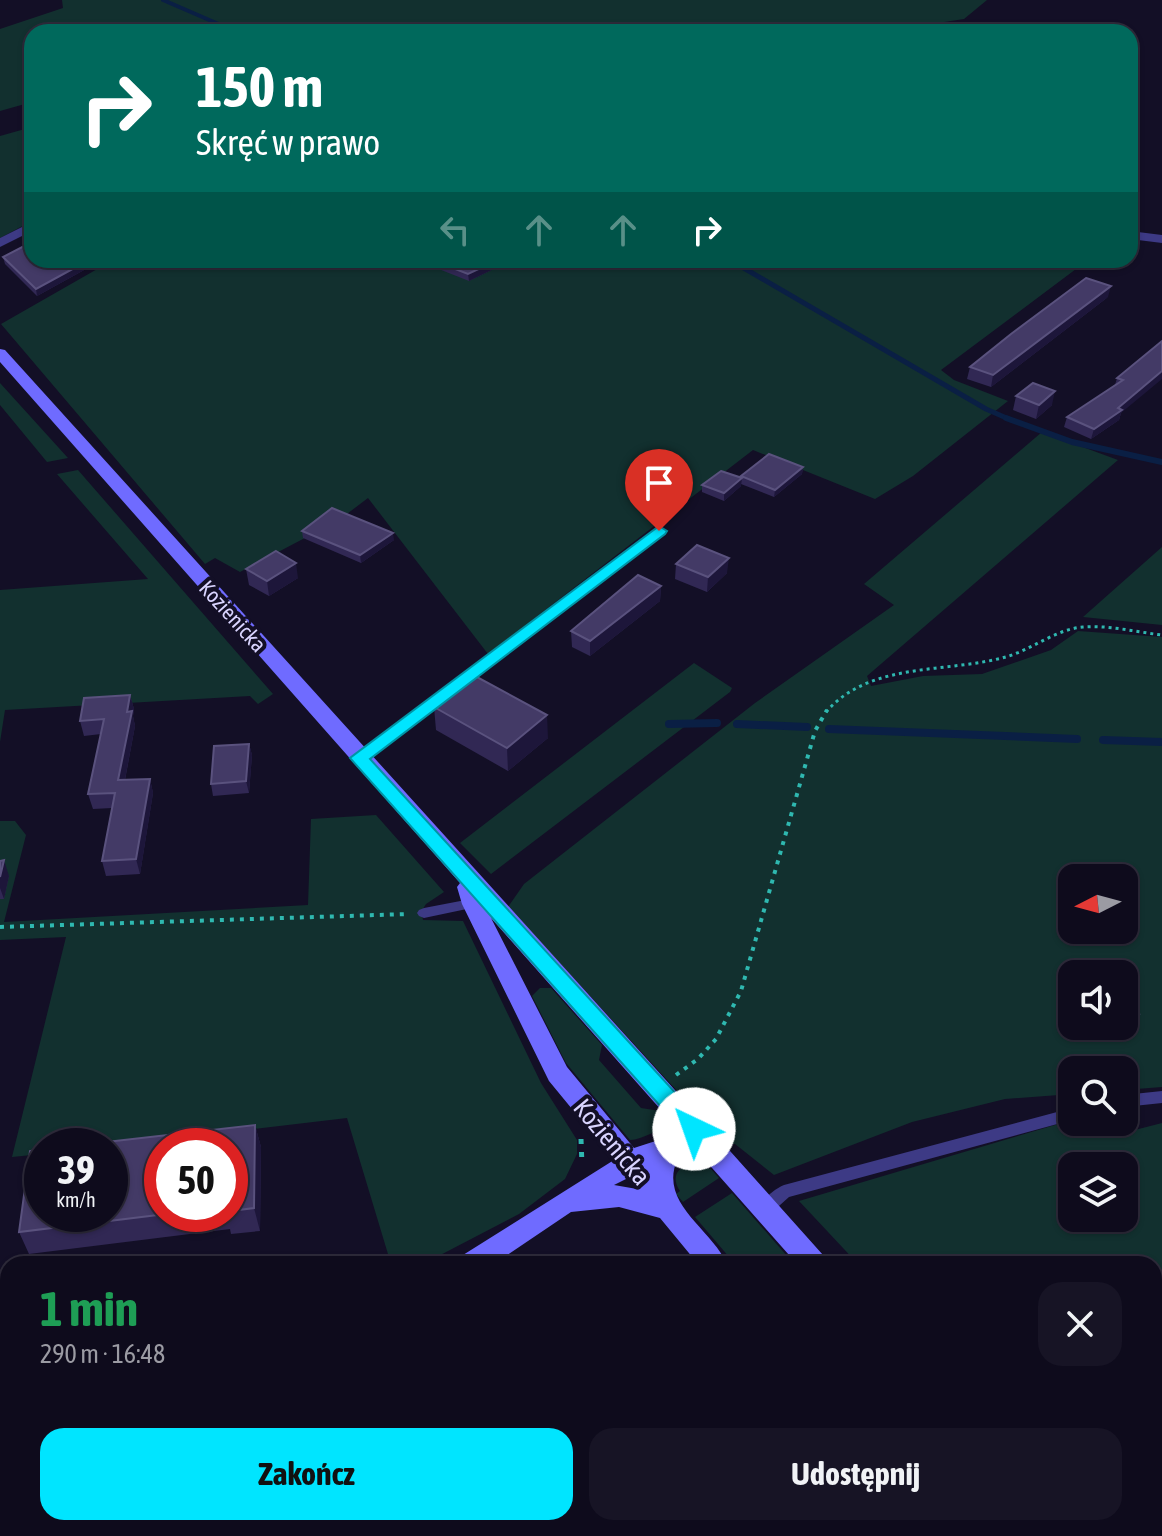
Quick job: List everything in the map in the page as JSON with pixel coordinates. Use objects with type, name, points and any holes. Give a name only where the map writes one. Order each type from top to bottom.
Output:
[{"type":"main road","name":"Kozienicka","points":[[0,353],[466,879],[558,1074],[707,1256]]},
{"type":"main road","name":"Kozienicka","points":[[479,902],[657,1086],[807,1256]]},
{"type":"main road","points":[[564,1205],[619,1196],[666,1208],[659,1172],[671,1147]]},
{"type":"main road","points":[[484,1256],[630,1162],[671,1147],[713,1150]]},
{"type":"street","points":[[0,243],[24,230]]},
{"type":"street","points":[[1138,236],[1162,239]]},
{"type":"lane","points":[[359,758],[659,531]]},
{"type":"lane","points":[[424,913],[479,902]]},
{"type":"lane","points":[[1138,1100],[1162,1097]]},
{"type":"lane","points":[[765,1209],[784,1192],[1058,1118]]},
{"type":"path","points":[[657,1086],[697,1061],[727,1023],[741,991],[815,731],[819,721],[845,693],[882,678],[1003,658],[1078,627],[1162,635]]},
{"type":"path","points":[[0,927],[424,913]]},
{"type":"green space","points":[[62,0],[987,0],[964,19],[931,24],[24,24],[24,104],[0,111],[0,29],[63,8]]},
{"type":"green space","points":[[24,129],[24,225],[0,238],[0,136]]},
{"type":"green space","points":[[99,268],[1077,268],[941,370],[954,380],[1008,401],[913,476],[875,499],[753,450],[488,654],[368,498],[339,520],[240,572],[215,558],[205,564],[1,324]]},
{"type":"green space","points":[[0,383],[68,458],[47,462],[0,405]]},
{"type":"green space","points":[[1042,432],[1118,460],[867,676],[871,686],[923,676],[982,674],[1051,650],[1078,631],[1162,637],[1162,1087],[1138,1089],[1138,1056],[1058,1056],[1058,1095],[1005,1099],[912,1122],[774,1175],[735,1144],[726,1144],[508,907],[524,884],[755,703],[894,605],[864,584]]},
{"type":"green space","points":[[78,470],[273,694],[258,704],[250,696],[5,710],[0,742],[0,590],[148,579],[57,474]]},
{"type":"green space","points":[[1162,547],[1162,625],[1083,617]]},
{"type":"green space","points":[[694,663],[732,688],[730,692],[491,874],[460,843]]},
{"type":"green space","points":[[376,815],[444,892],[426,904],[421,912],[423,920],[463,921],[541,1083],[577,1140],[577,1154],[565,1179],[519,1214],[438,1256],[389,1256],[347,1118],[248,1130],[144,1128],[144,1142],[128,1144],[128,1128],[24,1128],[24,1156],[12,1157],[66,937],[0,940],[0,821],[15,821],[26,835],[4,922],[308,905],[311,819]]},
{"type":"green space","points":[[540,988],[551,988],[602,1045],[599,1060],[641,1108],[660,1111],[673,1126],[630,1140],[566,1063],[532,996]]},
{"type":"green space","points":[[1162,1123],[1162,1256],[851,1256],[799,1201],[1058,1124],[1058,1136],[1138,1136],[1138,1129]]},
{"type":"green space","points":[[689,1165],[711,1169],[719,1178],[683,1202],[676,1194],[680,1191],[676,1179],[678,1172]]},
{"type":"green space","points":[[732,1193],[787,1256],[728,1256],[695,1217]]},
{"type":"building","points":[[24,246],[24,268],[74,268],[36,289],[3,257]]},
{"type":"building","points":[[453,268],[481,268],[468,274]]},
{"type":"building","points":[[1086,278],[1111,286],[993,375],[970,367],[1011,334]]},
{"type":"building","points":[[1162,341],[1162,371],[1118,408],[1122,410],[1094,429],[1067,417],[1123,380],[1117,378]]},
{"type":"building","points":[[1033,383],[1055,391],[1039,405],[1016,396]]},
{"type":"building","points":[[769,454],[803,467],[775,490],[741,476]]},
{"type":"building","points":[[721,471],[742,478],[724,493],[702,485]]},
{"type":"building","points":[[332,508],[393,533],[360,555],[302,531]]},
{"type":"building","points":[[697,545],[729,558],[708,577],[676,564]]},
{"type":"building","points":[[276,551],[296,563],[267,581],[246,569]]},
{"type":"building","points":[[638,575],[661,586],[590,641],[571,631]]},
{"type":"building","points":[[475,676],[547,715],[507,748],[434,707]]},
{"type":"building","points":[[130,695],[127,712],[132,711],[118,780],[150,779],[136,859],[102,861],[115,793],[88,794],[104,719],[80,721],[84,698]]},
{"type":"building","points":[[249,744],[246,781],[211,784],[214,746]]},
{"type":"building","points":[[255,1125],[254,1208],[248,1209],[248,1128],[229,1128]]},
{"type":"building","points":[[144,1138],[144,1217],[128,1219],[128,1139]]},
{"type":"building","points":[[24,1195],[24,1231],[19,1232]]},
{"type":"waterway","points":[[163,0],[218,24]]},
{"type":"waterway","points":[[744,268],[986,409],[1009,419]]},
{"type":"waterway","points":[[1009,419],[1072,442],[1162,462]]},
{"type":"waterway","points":[[669,724],[717,723]]},
{"type":"waterway","points":[[737,724],[807,727]]},
{"type":"waterway","points":[[829,729],[1077,739]]},
{"type":"waterway","points":[[1103,740],[1162,742]]},
{"type":"route","points":[[659,531],[359,758],[694,1129]]}]
